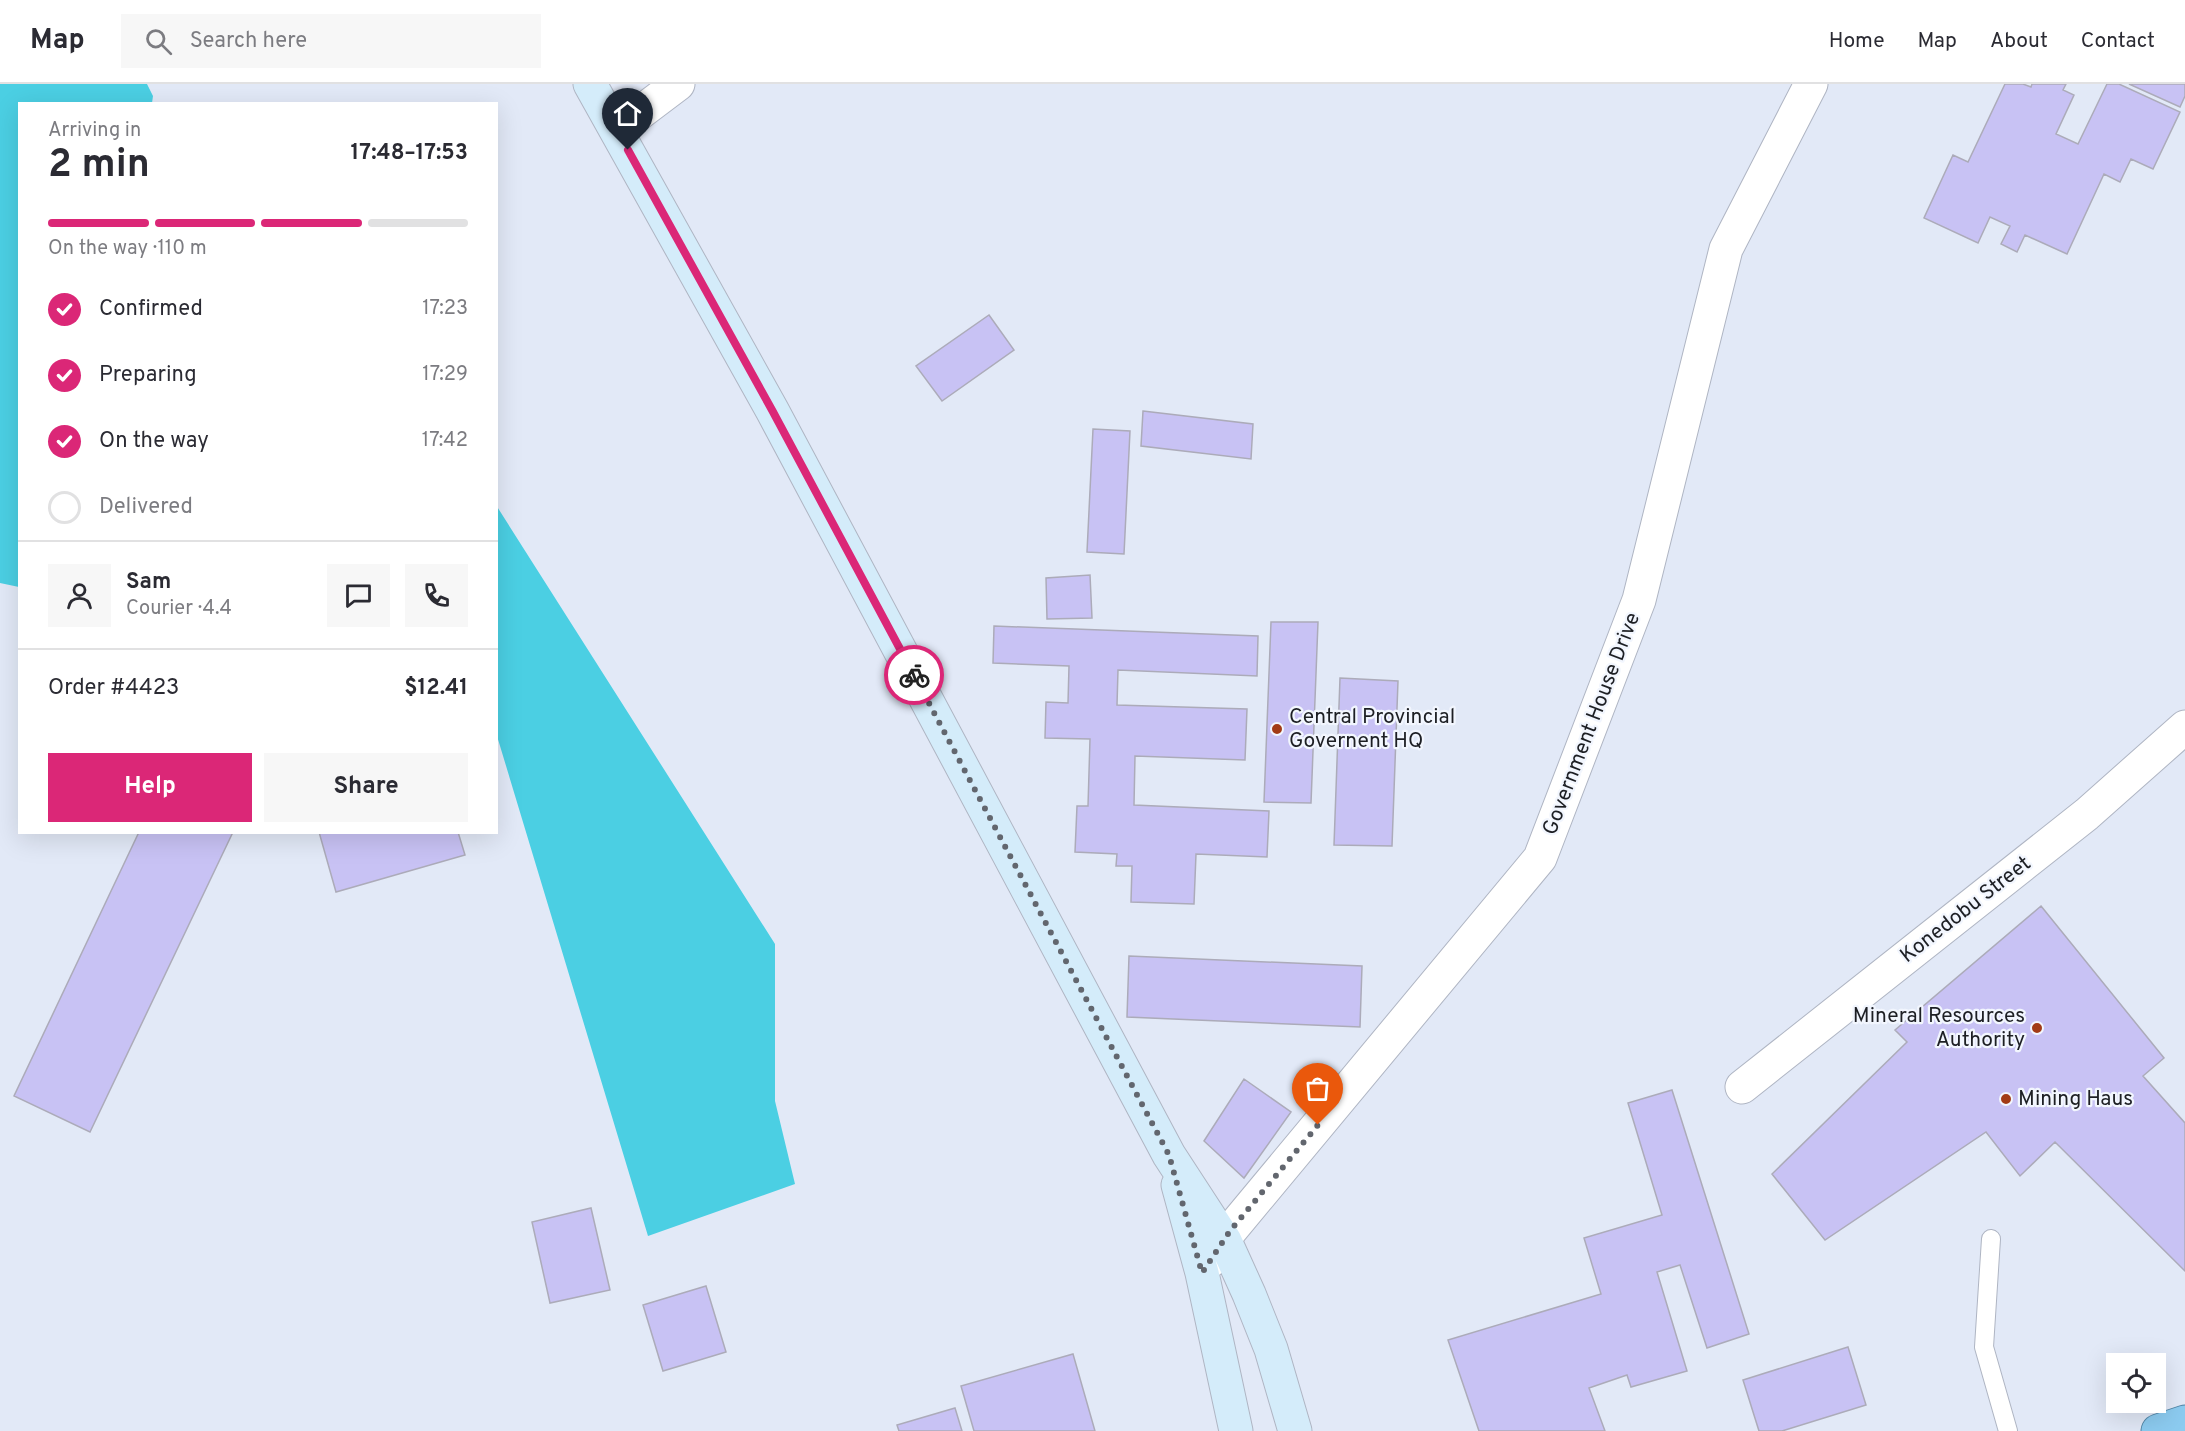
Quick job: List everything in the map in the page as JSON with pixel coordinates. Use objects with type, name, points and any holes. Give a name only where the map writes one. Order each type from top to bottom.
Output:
[{"type":"highway","points":[[2158,1431],[2185,1422]]},
{"type":"main road","points":[[590,84],[772,410],[1169,1155],[1225,1241],[1271,1349],[1295,1431]]},
{"type":"main road","points":[[1169,1155],[1202,1273],[1236,1431]]},
{"type":"street","points":[[617,130],[678,84]]},
{"type":"street","name":"Government House Drive","points":[[1202,1273],[1230,1231],[1540,858],[1639,600],[1726,249],[1811,84]]},
{"type":"street","name":"Konedobu Street","points":[[1742,1088],[2087,814],[2185,727]]},
{"type":"lane","points":[[1991,1239],[1984,1347],[2008,1431]]},
{"type":"water","points":[[0,84],[147,84],[153,96],[152,102],[18,102],[18,587],[0,583]]},
{"type":"water","points":[[498,508],[775,944],[775,1101],[795,1184],[648,1236],[498,739]]},
{"type":"building","points":[[2005,84],[2023,84],[2031,87],[2032,84],[2066,84],[2063,90],[2074,95],[2056,134],[2078,144],[2107,84],[2119,84],[2180,112],[2153,169],[2131,159],[2120,182],[2104,174],[2067,254],[2025,235],[2017,252],[2001,244],[2010,226],[1990,217],[1978,243],[1924,218],[1953,155],[1968,162]]},
{"type":"building","points":[[2129,84],[2185,84],[2185,96],[2180,107]]},
{"type":"building","points":[[989,315],[1014,350],[942,401],[916,366]]},
{"type":"building","points":[[1143,411],[1253,424],[1251,459],[1141,446]]},
{"type":"building","points":[[1093,429],[1130,431],[1124,554],[1087,552]]},
{"type":"building","points":[[1090,575],[1092,618],[1047,619],[1046,578]]},
{"type":"building","points":[[1271,622],[1318,622],[1311,803],[1264,802]]},
{"type":"building","points":[[994,626],[1258,636],[1257,676],[1118,670],[1117,705],[1247,709],[1245,760],[1135,756],[1134,805],[1269,811],[1267,857],[1196,854],[1194,904],[1131,902],[1132,866],[1116,866],[1117,854],[1075,852],[1077,806],[1088,806],[1090,739],[1045,738],[1046,702],[1068,703],[1069,666],[993,663]]},
{"type":"building","points":[[1340,678],[1398,681],[1392,846],[1334,845]]},
{"type":"building","points":[[138,834],[232,834],[90,1132],[14,1096]]},
{"type":"building","points":[[320,834],[459,834],[465,855],[336,892]]},
{"type":"building","name":"Mining Haus","points":[[2041,906],[2164,1058],[2143,1076],[2185,1123],[2185,1271],[2055,1142],[2020,1176],[1986,1132],[1825,1240],[1772,1174],[1907,1042],[1895,1030]]},
{"type":"building","points":[[1129,956],[1362,966],[1360,1027],[1127,1017]]},
{"type":"building","points":[[1244,1079],[1291,1112],[1244,1178],[1204,1141]]},
{"type":"building","points":[[1672,1090],[1749,1334],[1707,1348],[1680,1265],[1657,1272],[1687,1371],[1631,1387],[1627,1375],[1589,1388],[1605,1431],[1479,1431],[1448,1340],[1601,1294],[1584,1238],[1662,1215],[1628,1103]]},
{"type":"building","points":[[591,1208],[610,1290],[550,1303],[532,1222]]},
{"type":"building","points":[[706,1286],[726,1352],[663,1371],[643,1305]]},
{"type":"building","points":[[1848,1347],[1866,1405],[1782,1431],[1759,1431],[1743,1380]]},
{"type":"building","points":[[1073,1354],[1095,1431],[974,1431],[961,1386]]},
{"type":"building","points":[[955,1408],[962,1431],[899,1431],[897,1425]]},
{"type":"way so far","points":[[914,675],[1169,1155],[1202,1273],[1230,1231],[1318,1125]]},
{"type":"place","name":"Central Provincial Governent HQ","points":[[1277,729]]},
{"type":"place","name":"Mineral Resources Authority","points":[[2037,1028]]},
{"type":"place","name":"Mining Haus","points":[[2006,1099]]},
{"type":"route","points":[[628,150],[772,410],[914,675]]}]
